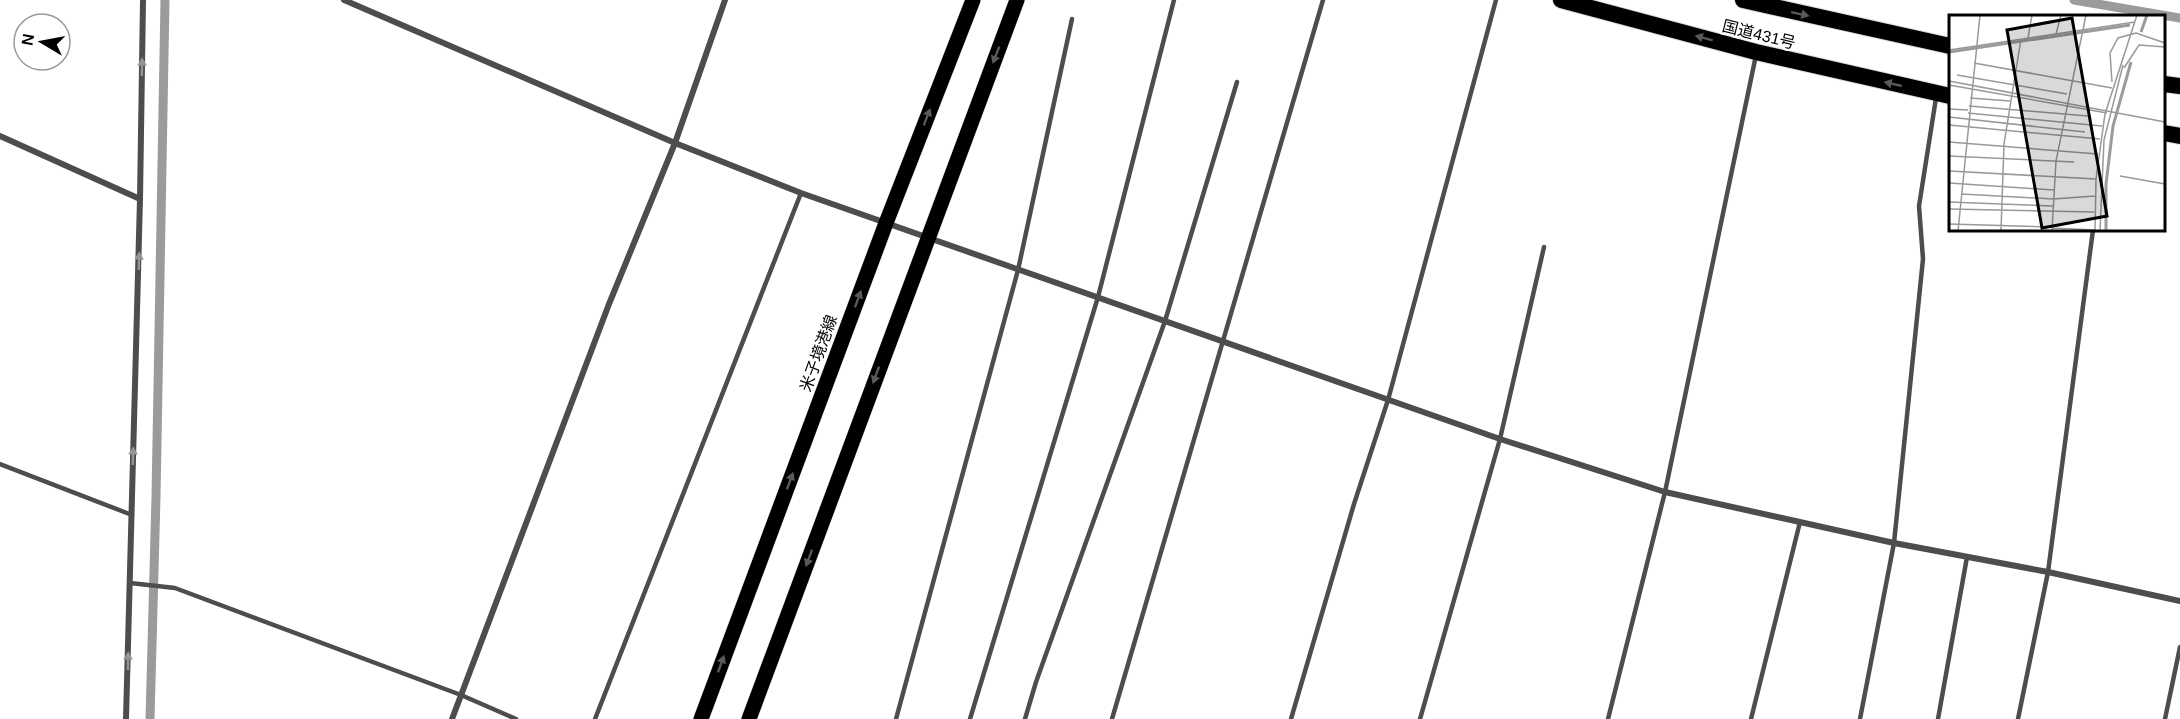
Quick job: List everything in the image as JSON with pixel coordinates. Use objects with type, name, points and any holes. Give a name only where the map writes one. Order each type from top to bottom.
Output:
[{"type":"highway","name":"国道431号","points":[[1561,0],[1756,52],[1943,95]]},
{"type":"highway","name":"国道431号","points":[[1743,0],[1949,46]]},
{"type":"highway","points":[[2165,84],[2180,86]]},
{"type":"highway","points":[[2165,133],[2180,136]]},
{"type":"main road","name":"米子境港線","points":[[701,719],[886,223],[973,0]]},
{"type":"main road","points":[[749,719],[1017,0]]},
{"type":"street","points":[[126,719],[143,0]]},
{"type":"street","points":[[344,0],[675,143],[801,194],[1500,440],[1665,492],[1894,543],[2048,572],[2180,601]]},
{"type":"street","points":[[452,719],[609,304],[675,143],[725,0]]},
{"type":"street","points":[[0,136],[140,198]]},
{"type":"lane","points":[[970,719],[1098,297],[1174,0]]},
{"type":"lane","points":[[1112,719],[1323,0]]},
{"type":"lane","points":[[1291,719],[1388,399],[1496,0]]},
{"type":"lane","points":[[896,719],[1018,270],[1072,20]]},
{"type":"lane","points":[[1608,719],[1665,492],[1756,52]]},
{"type":"lane","points":[[1025,719],[1036,682],[1165,321],[1237,82]]},
{"type":"lane","points":[[1860,719],[1894,543],[1923,259],[1919,206],[1943,95]]},
{"type":"lane","points":[[595,719],[801,194]]},
{"type":"lane","points":[[2018,719],[2048,572],[2093,231]]},
{"type":"lane","points":[[1420,719],[1500,440],[1544,247]]},
{"type":"lane","points":[[0,464],[132,515]]},
{"type":"lane","points":[[1751,719],[1800,522]]},
{"type":"lane","points":[[1938,719],[1967,557]]},
{"type":"lane","points":[[130,583],[175,588],[461,695],[516,719]]},
{"type":"lane","points":[[2165,719],[2180,647]]},
{"type":"waterway","points":[[150,719],[165,0]]},
{"type":"waterway","points":[[2074,0],[2162,15]]},
{"type":"waterway","points":[[2165,15],[2180,18]]}]
